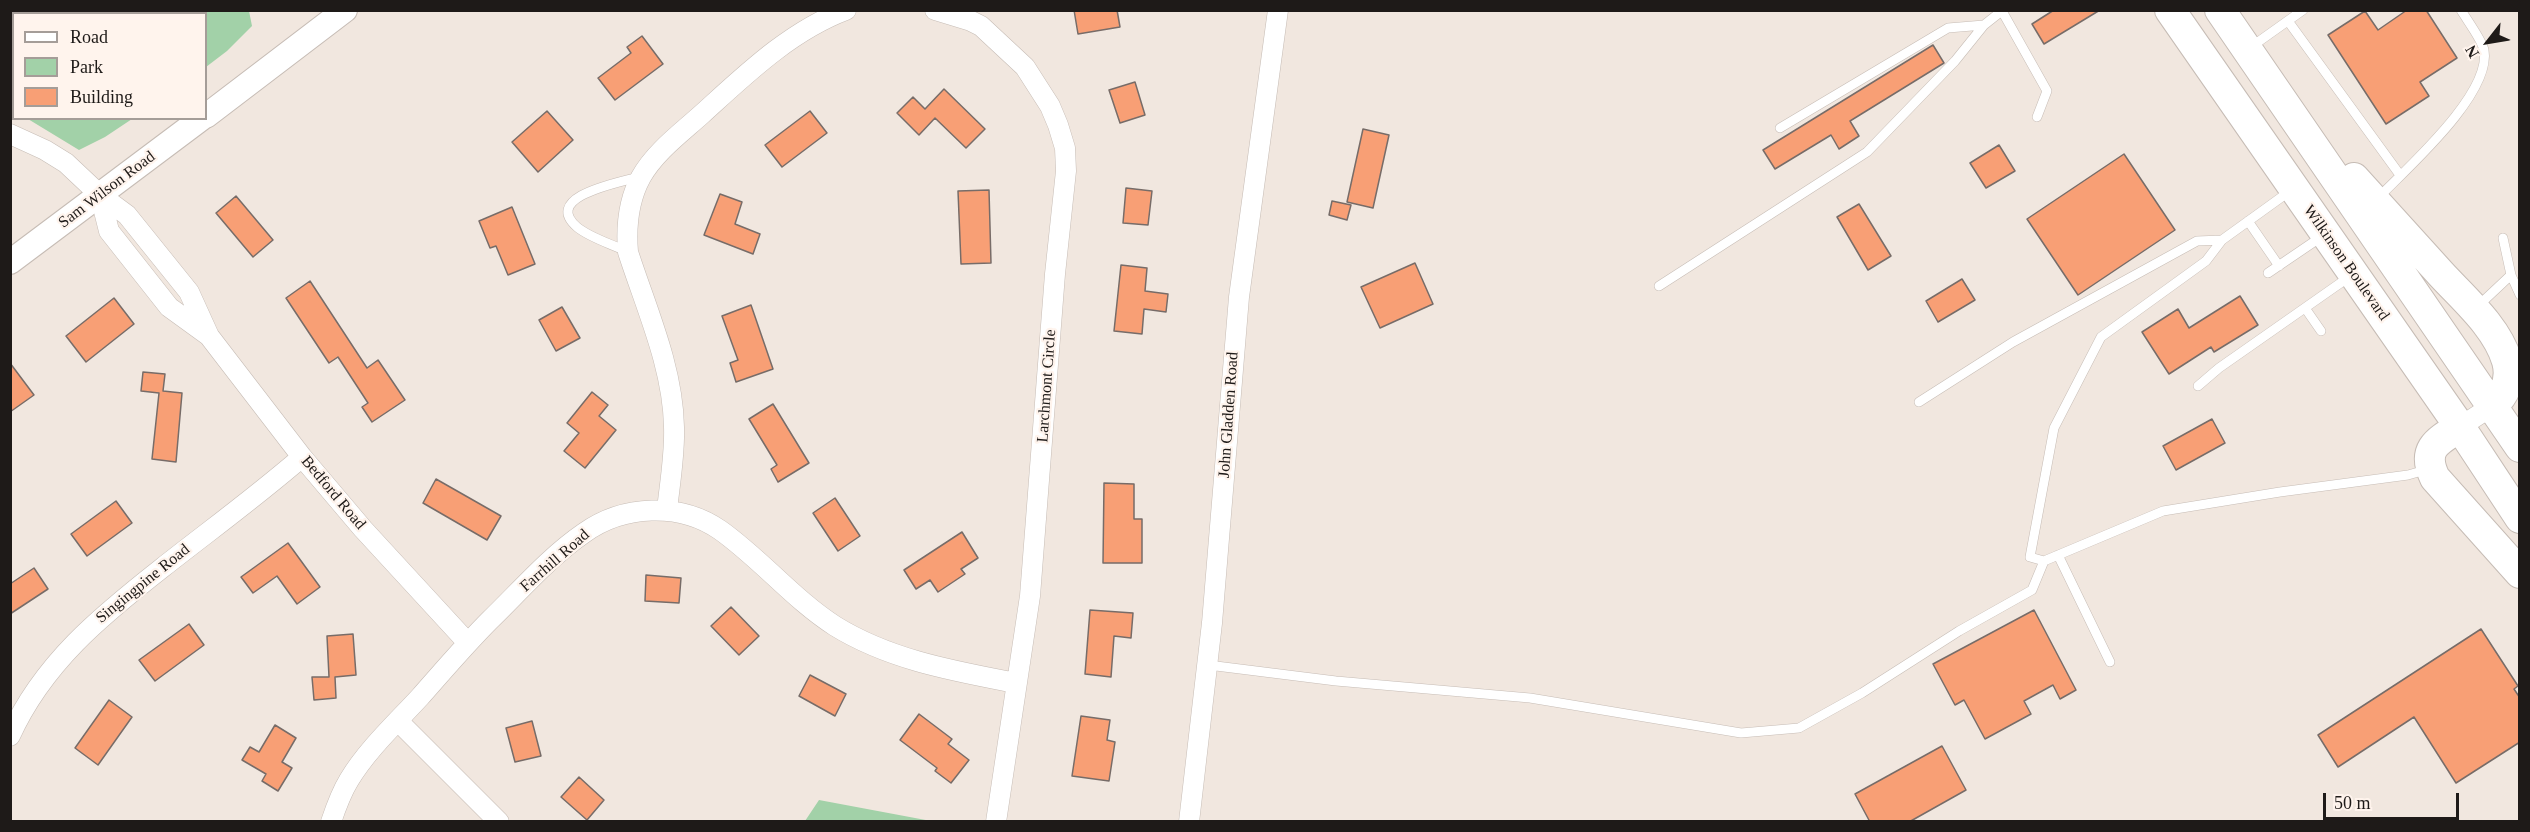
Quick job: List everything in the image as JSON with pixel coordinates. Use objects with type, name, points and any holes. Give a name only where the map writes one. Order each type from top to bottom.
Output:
[{"type":"main road","name":"Wilkinson Boulevard","points":[[2170,10],[2460,427],[2520,518]]},
{"type":"main road","points":[[2220,10],[2520,447]]},
{"type":"main road","points":[[2255,61],[2375,201],[2474,310],[2500,344],[2508,364],[2509,380],[2502,398],[2492,406]]},
{"type":"main road","points":[[2460,427],[2438,440],[2430,451],[2431,468],[2435,478],[2520,573]]},
{"type":"street","points":[[667,510],[673,455],[672,400],[666,370],[628,252],[626,233],[629,211],[641,177],[674,139],[769,56],[813,25],[846,10]]},
{"type":"street","name":"Larchmont Circle","points":[[935,10],[980,17],[1035,81],[1059,125],[1065,148],[1066,171],[1055,274],[1031,584],[996,822]]},
{"type":"street","name":"John Gladden Road","points":[[1189,822],[1208,665],[1239,297],[1278,10]]},
{"type":"street","name":"Sam Wilson Road","points":[[207,115],[331,15]]},
{"type":"street","name":"Sam Wilson Road","points":[[10,262],[200,120]]},
{"type":"street","name":"Bedford Road","points":[[10,134],[66,163],[100,195],[127,214],[189,292],[209,336],[302,457],[363,529],[467,642]]},
{"type":"street","points":[[2460,427],[2492,406]]},
{"type":"street","name":"Singingpine Road","points":[[10,736],[34,692],[74,642],[148,579],[302,457]]},
{"type":"street","name":"Farrhill Road","points":[[331,822],[350,778],[467,642],[538,573],[584,533],[624,516],[667,510],[698,518],[719,529],[822,617],[865,642],[887,652],[940,668],[1016,683]]},
{"type":"street","points":[[398,721],[499,822]]},
{"type":"lane","points":[[2255,61],[2288,21],[2303,10]]},
{"type":"lane","points":[[2375,201],[2455,119],[2481,80],[2484,50],[2461,10]]},
{"type":"lane","points":[[1659,286],[1868,152],[1955,61],[1984,25],[2003,11],[2047,91],[2037,117]]},
{"type":"lane","points":[[2288,21],[2400,175]]},
{"type":"lane","points":[[1780,128],[1948,28],[1984,25]]},
{"type":"lane","points":[[628,252],[578,228],[570,219],[569,209],[572,202],[581,194],[641,177]]},
{"type":"lane","points":[[2294,188],[2222,240],[2206,261],[2101,337],[2088,358],[2054,428],[2030,557],[2044,561],[2163,511],[2408,475],[2431,468]]},
{"type":"lane","points":[[2248,221],[2279,266]]},
{"type":"lane","points":[[2268,273],[2325,234]]},
{"type":"lane","points":[[2503,238],[2511,275],[2520,295]]},
{"type":"lane","points":[[1919,402],[2013,342],[2197,241],[2222,240]]},
{"type":"lane","points":[[2198,386],[2219,368],[2354,274]]},
{"type":"lane","points":[[2474,310],[2511,275]]},
{"type":"lane","points":[[2306,308],[2321,331]]},
{"type":"lane","points":[[2058,555],[2110,662]]},
{"type":"lane","points":[[1208,665],[1336,681],[1530,699],[1741,733],[1799,728],[1862,693],[1959,631],[2032,590],[2044,561]]},
{"type":"green space","points":[[249,11],[252,26],[227,51],[207,66],[207,12],[204,12]]},
{"type":"green space","points":[[10,43],[12,44],[12,111],[10,110]]},
{"type":"green space","points":[[30,120],[130,120],[105,137],[79,150]]},
{"type":"green space","points":[[819,800],[931,821],[805,821]]},
{"type":"building","points":[[1074,10],[1117,10],[1120,27],[1078,34]]},
{"type":"building","points":[[2054,10],[2100,10],[2044,44],[2032,24]]},
{"type":"building","points":[[2407,10],[2426,10],[2457,58],[2420,82],[2429,96],[2386,124],[2328,35],[2365,11],[2378,30]]},
{"type":"building","points":[[642,36],[663,64],[615,100],[598,78],[631,53],[627,47]]},
{"type":"building","points":[[1933,45],[1944,63],[1850,121],[1859,136],[1839,149],[1831,135],[1775,169],[1763,150]]},
{"type":"building","points":[[1135,82],[1145,115],[1120,123],[1109,90]]},
{"type":"building","points":[[944,89],[985,129],[966,148],[935,118],[919,135],[897,113],[913,97],[925,109]]},
{"type":"building","points":[[547,111],[573,140],[538,172],[512,142]]},
{"type":"building","points":[[810,111],[827,133],[782,167],[765,145]]},
{"type":"building","points":[[1363,129],[1389,135],[1373,208],[1347,202]]},
{"type":"building","points":[[1999,145],[2015,171],[1986,188],[1970,163]]},
{"type":"building","points":[[2124,154],[2175,230],[2078,295],[2027,219]]},
{"type":"building","points":[[1126,188],[1152,191],[1148,225],[1123,223]]},
{"type":"building","points":[[989,190],[991,263],[961,264],[958,191]]},
{"type":"building","points":[[720,194],[742,202],[735,224],[760,234],[753,254],[704,235]]},
{"type":"building","points":[[236,196],[273,240],[253,257],[216,213]]},
{"type":"building","points":[[1332,201],[1351,205],[1347,220],[1329,215]]},
{"type":"building","points":[[1859,204],[1891,256],[1868,270],[1837,217]]},
{"type":"building","points":[[512,207],[535,264],[508,275],[496,246],[490,248],[479,221]]},
{"type":"building","points":[[1415,263],[1433,304],[1380,328],[1361,287]]},
{"type":"building","points":[[1121,265],[1147,268],[1145,291],[1168,294],[1166,312],[1144,309],[1142,334],[1114,331]]},
{"type":"building","points":[[1962,279],[1975,300],[1938,322],[1926,301]]},
{"type":"building","points":[[310,281],[367,368],[378,360],[405,400],[372,422],[362,407],[368,403],[338,357],[329,363],[286,298]]},
{"type":"building","points":[[2240,296],[2258,325],[2214,352],[2211,347],[2169,374],[2142,332],[2178,309],[2189,328]]},
{"type":"building","points":[[114,298],[134,324],[86,362],[66,336]]},
{"type":"building","points":[[751,305],[773,369],[736,382],[730,363],[738,360],[722,316]]},
{"type":"building","points":[[562,307],[580,338],[556,351],[539,320]]},
{"type":"building","points":[[10,363],[34,395],[10,412]]},
{"type":"building","points":[[143,372],[165,374],[163,391],[182,393],[176,462],[152,459],[159,393],[141,391]]},
{"type":"building","points":[[592,392],[608,405],[599,416],[616,430],[585,468],[564,451],[579,433],[567,423]]},
{"type":"building","points":[[773,404],[809,463],[778,482],[771,469],[777,465],[749,419]]},
{"type":"building","points":[[2212,419],[2225,443],[2176,470],[2163,446]]},
{"type":"building","points":[[436,479],[501,516],[487,540],[423,503]]},
{"type":"building","points":[[1104,483],[1134,484],[1134,519],[1142,519],[1142,563],[1103,563]]},
{"type":"building","points":[[835,498],[860,536],[838,551],[813,513]]},
{"type":"building","points":[[116,501],[132,523],[87,556],[71,534]]},
{"type":"building","points":[[962,532],[978,558],[961,569],[965,574],[938,592],[930,580],[916,589],[904,570]]},
{"type":"building","points":[[288,543],[320,587],[297,604],[277,576],[253,593],[241,577]]},
{"type":"building","points":[[34,568],[48,589],[10,614],[10,584]]},
{"type":"building","points":[[646,575],[681,578],[679,603],[645,601]]},
{"type":"building","points":[[731,607],[759,636],[739,655],[711,626]]},
{"type":"building","points":[[1090,610],[1133,613],[1131,638],[1114,636],[1111,677],[1085,674]]},
{"type":"building","points":[[2034,610],[2076,690],[2060,699],[2053,685],[2024,701],[2031,714],[1985,739],[1964,700],[1955,705],[1933,664]]},
{"type":"building","points":[[189,624],[204,645],[155,681],[139,660]]},
{"type":"building","points":[[2481,629],[2518,686],[2514,689],[2520,698],[2520,742],[2456,783],[2414,717],[2338,767],[2318,735]]},
{"type":"building","points":[[353,634],[356,675],[335,677],[336,698],[314,700],[312,677],[329,677],[327,636]]},
{"type":"building","points":[[810,675],[846,694],[835,716],[799,696]]},
{"type":"building","points":[[109,700],[132,717],[98,765],[75,748]]},
{"type":"building","points":[[919,714],[952,739],[948,744],[969,760],[951,783],[935,771],[937,768],[900,740]]},
{"type":"building","points":[[1081,716],[1110,720],[1107,740],[1115,742],[1109,781],[1072,776]]},
{"type":"building","points":[[532,721],[541,756],[515,762],[506,728]]},
{"type":"building","points":[[275,725],[296,738],[282,762],[292,768],[278,791],[262,781],[266,774],[242,760],[250,747],[259,752]]},
{"type":"building","points":[[1942,746],[1966,790],[1909,822],[1870,822],[1855,794]]},
{"type":"building","points":[[579,777],[604,800],[587,820],[561,797]]}]
